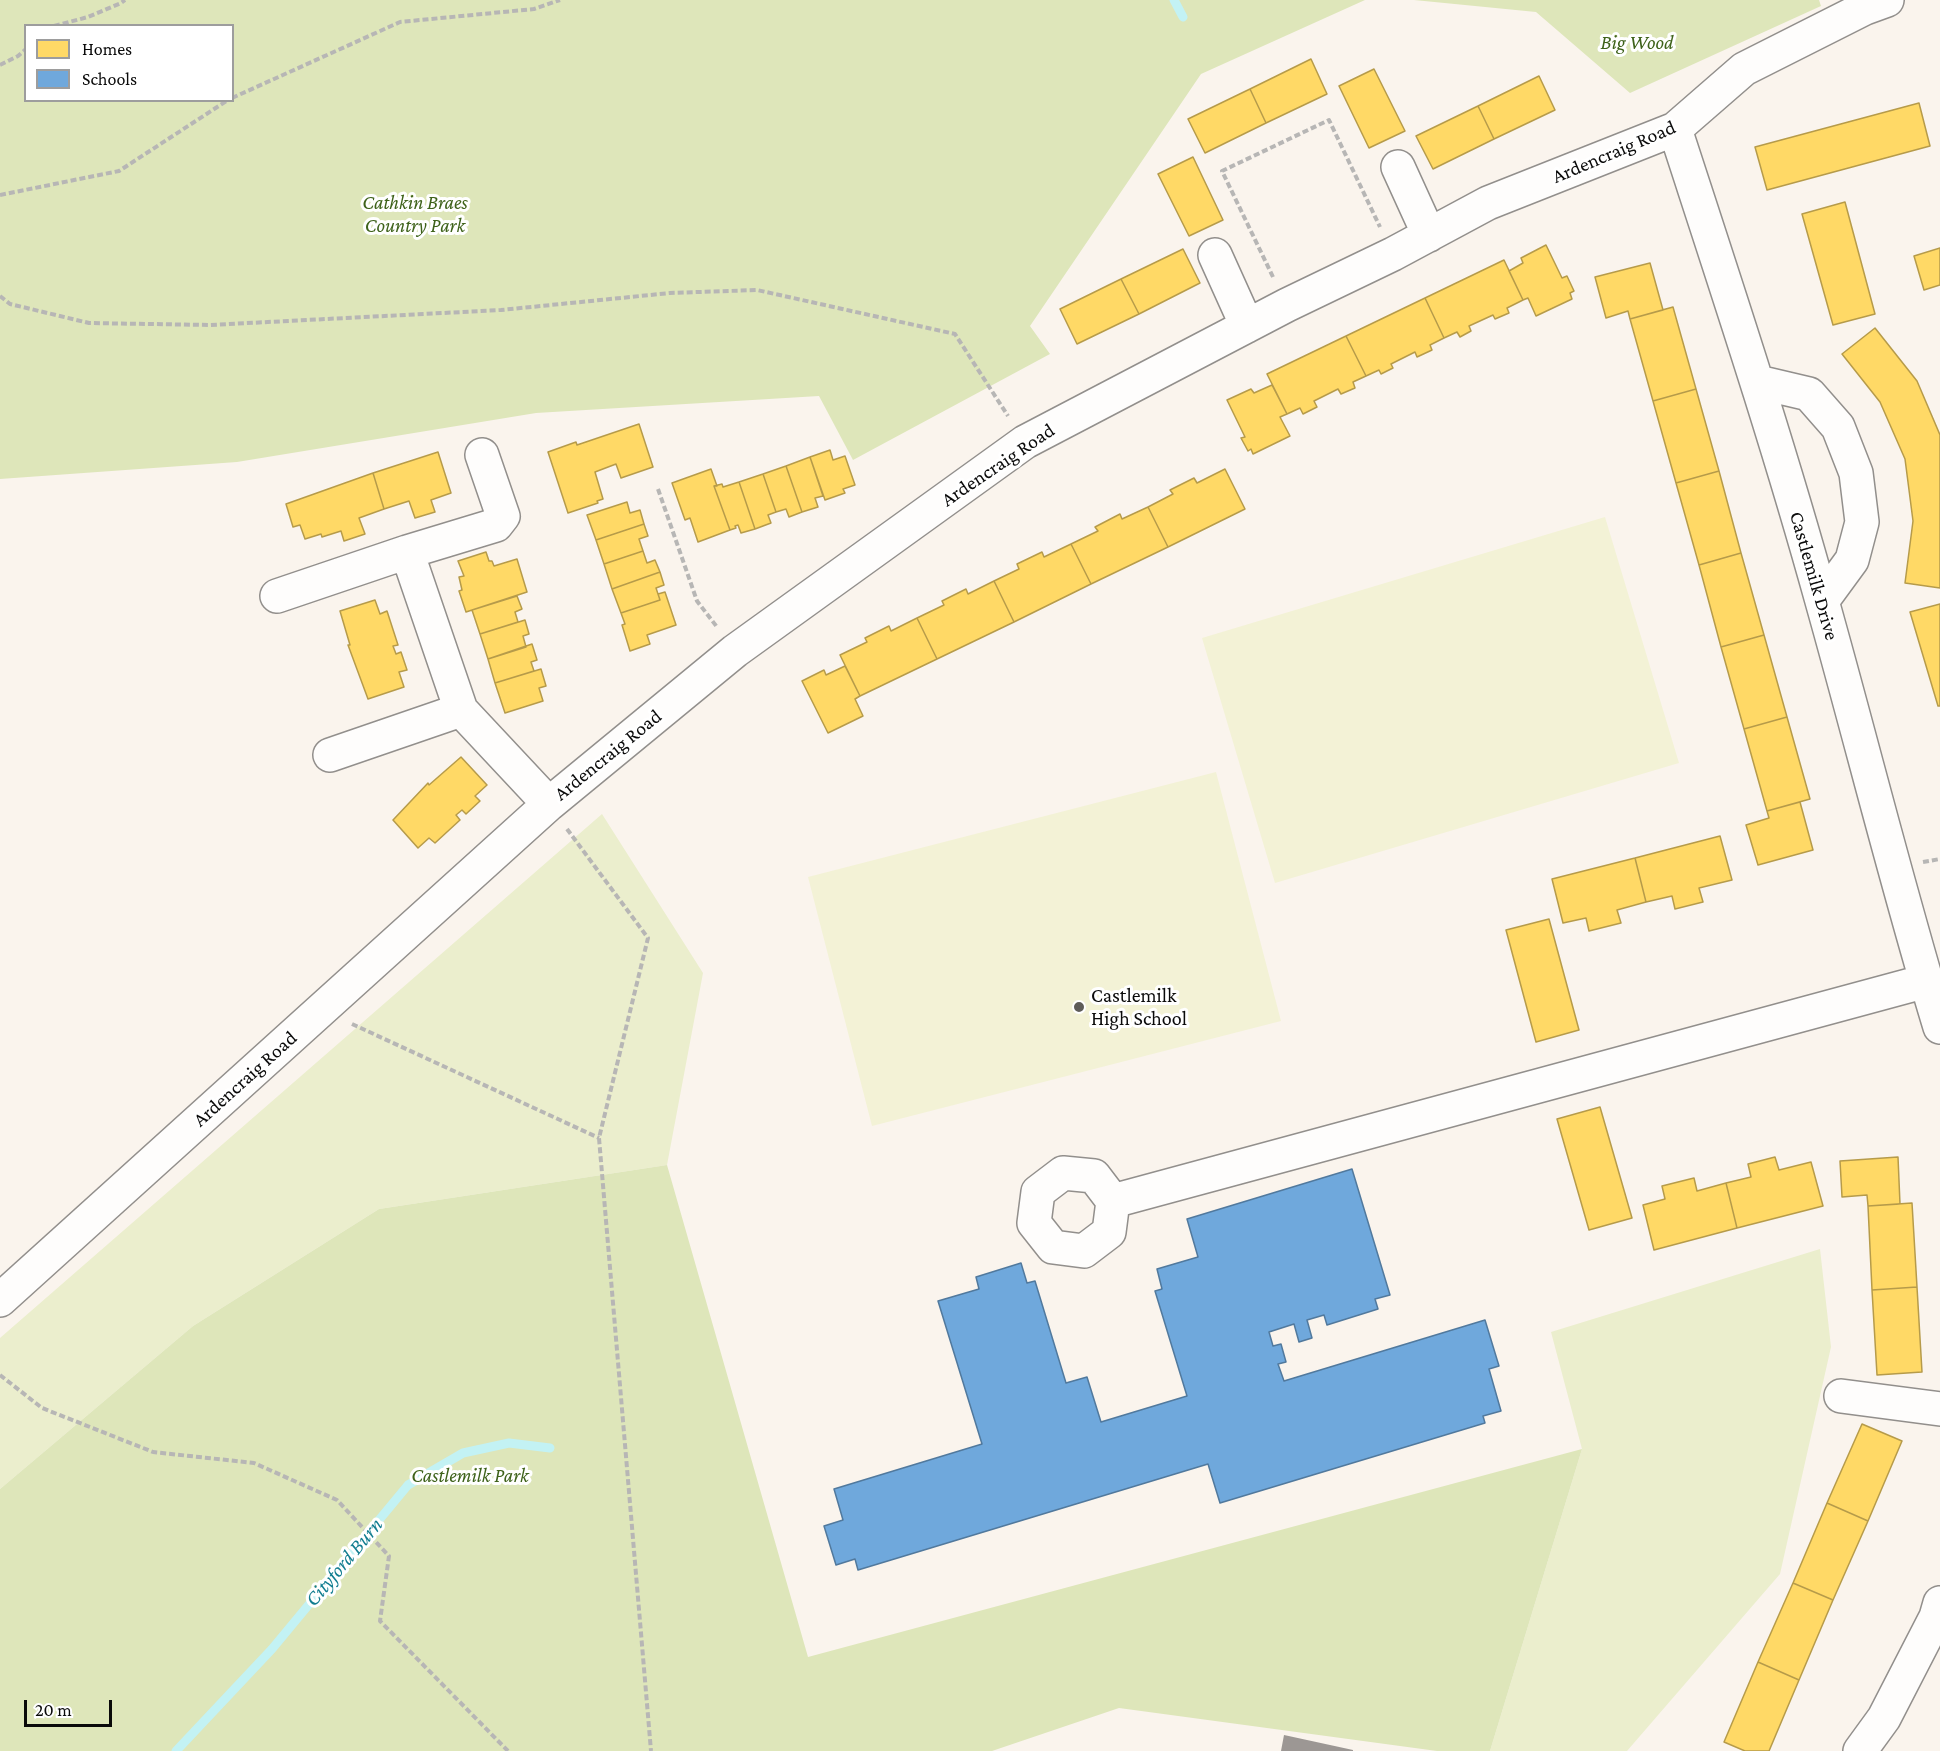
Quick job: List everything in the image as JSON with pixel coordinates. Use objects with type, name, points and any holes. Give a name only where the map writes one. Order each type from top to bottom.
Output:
[{"type":"street","name":"Ardencraig Road","points":[[0,1300],[549,804],[735,651],[1025,442],[1488,203],[1676,129],[1744,69],[1865,8],[1887,0]]},
{"type":"street","name":"Castlemilk Drive","points":[[1676,129],[1758,382],[1822,601],[1894,871],[1940,1027]]},
{"type":"street","points":[[1398,167],[1429,235]]},
{"type":"street","points":[[1215,255],[1247,326]]},
{"type":"street","points":[[1758,382],[1809,394],[1838,427],[1856,473],[1862,522],[1852,560],[1822,601]]},
{"type":"street","points":[[277,596],[496,525],[503,516],[482,455]]},
{"type":"street","points":[[407,552],[461,710],[549,804]]},
{"type":"street","points":[[330,754],[461,710]]},
{"type":"street","points":[[1113,1201],[1926,981]]},
{"type":"street","points":[[1841,1396],[1940,1409]]},
{"type":"street","points":[[1860,1751],[1884,1718],[1936,1617],[1940,1603]]},
{"type":"path","points":[[61,24],[125,0]]},
{"type":"path","points":[[234,97],[400,22],[534,9],[560,0]]},
{"type":"path","points":[[0,65],[24,51]]},
{"type":"path","points":[[0,195],[119,171],[225,102]]},
{"type":"path","points":[[1287,305],[1222,171],[1329,120],[1393,254]]},
{"type":"path","points":[[0,297],[10,304],[89,323],[210,325],[501,310],[670,293],[757,290],[955,334],[1025,442]]},
{"type":"path","points":[[658,489],[697,601],[735,651]]},
{"type":"path","points":[[549,804],[648,938],[599,1138],[651,1751]]},
{"type":"path","points":[[321,1010],[599,1138]]},
{"type":"path","points":[[0,1375],[42,1408],[153,1452],[254,1463],[337,1500],[389,1556],[380,1621],[508,1751]]},
{"type":"green space","name":"Cathkin Braes Country Park","points":[[0,0],[1365,0],[1201,74],[1030,326],[1050,354],[853,460],[819,396],[536,413],[237,462],[0,479]]},
{"type":"green space","name":"Big Wood","points":[[1414,0],[1819,0],[1821,6],[1630,93],[1536,12]]},
{"type":"green space","points":[[1605,517],[1679,763],[1275,883],[1202,638]]},
{"type":"green space","points":[[1216,772],[1281,1021],[872,1126],[808,877]]},
{"type":"green space","points":[[602,814],[703,973],[667,1165],[379,1209],[193,1326],[0,1489],[0,1338]]},
{"type":"green space","name":"Castlemilk Park","points":[[667,1165],[808,1657],[1582,1449],[1490,1751],[1437,1751],[1119,1708],[992,1751],[0,1751],[0,1489],[193,1326],[379,1209]]},
{"type":"green space","points":[[1820,1249],[1831,1347],[1780,1574],[1627,1751],[1490,1751],[1582,1449],[1551,1332]]},
{"type":"building: Homes","points":[[1311,59],[1327,94],[1266,123],[1250,89]]},
{"type":"building: Homes","points":[[1374,69],[1405,131],[1369,148],[1339,86]]},
{"type":"building: Homes","points":[[1539,76],[1555,110],[1494,139],[1478,106]]},
{"type":"building: Homes","points":[[1250,89],[1266,123],[1205,153],[1188,119]]},
{"type":"building: Homes","points":[[1919,103],[1930,146],[1767,190],[1755,147]]},
{"type":"building: Homes","points":[[1478,106],[1494,139],[1433,169],[1416,136]]},
{"type":"building: Homes","points":[[1193,157],[1223,220],[1189,236],[1158,174]]},
{"type":"building: Homes","points":[[1845,202],[1875,314],[1833,325],[1802,214]]},
{"type":"building: Homes","points":[[1546,245],[1562,278],[1567,276],[1574,291],[1570,293],[1572,299],[1536,316],[1528,298],[1523,300],[1509,271],[1523,263],[1521,258]]},
{"type":"building: Homes","points":[[1940,248],[1940,285],[1924,290],[1914,256]]},
{"type":"building: Homes","points":[[1183,249],[1200,283],[1139,314],[1121,279]]},
{"type":"building: Homes","points":[[1504,260],[1523,300],[1507,308],[1509,313],[1495,319],[1493,315],[1469,326],[1471,331],[1460,337],[1457,332],[1444,338],[1425,298]]},
{"type":"building: Homes","points":[[1650,263],[1663,310],[1630,319],[1628,311],[1606,318],[1595,277]]},
{"type":"building: Homes","points":[[1121,279],[1139,314],[1077,344],[1060,309]]},
{"type":"building: Homes","points":[[1425,298],[1444,338],[1430,345],[1432,350],[1417,357],[1415,352],[1391,364],[1393,368],[1381,374],[1379,370],[1366,376],[1346,336]]},
{"type":"building: Homes","points":[[1673,307],[1696,389],[1653,401],[1630,319]]},
{"type":"building: Homes","points":[[1875,328],[1917,381],[1940,435],[1940,588],[1905,583],[1913,521],[1905,459],[1880,402],[1842,354]]},
{"type":"building: Homes","points":[[1346,336],[1366,376],[1353,382],[1355,388],[1341,394],[1338,389],[1314,401],[1317,407],[1303,414],[1300,408],[1287,414],[1267,374]]},
{"type":"building: Homes","points":[[1272,385],[1287,414],[1280,417],[1290,436],[1253,454],[1251,449],[1248,451],[1241,438],[1245,437],[1227,400],[1251,389],[1254,393]]},
{"type":"building: Homes","points":[[1696,389],[1719,471],[1676,483],[1653,401]]},
{"type":"building: Homes","points":[[639,424],[653,467],[621,478],[616,464],[595,472],[603,499],[597,501],[598,503],[568,513],[548,452],[576,442],[577,445]]},
{"type":"building: Homes","points":[[830,450],[833,460],[845,456],[855,485],[843,489],[845,493],[825,500],[810,457]]},
{"type":"building: Homes","points":[[438,452],[451,493],[431,500],[435,512],[415,518],[409,501],[384,509],[373,473]]},
{"type":"building: Homes","points":[[810,457],[823,496],[815,498],[818,507],[802,512],[786,466]]},
{"type":"building: Homes","points":[[786,466],[802,512],[789,517],[786,509],[776,512],[763,474]]},
{"type":"building: Homes","points":[[711,469],[717,486],[714,486],[730,530],[698,542],[690,518],[685,520],[672,483]]},
{"type":"building: Homes","points":[[1225,469],[1245,509],[1168,547],[1148,507],[1173,494],[1170,490],[1194,478],[1197,483]]},
{"type":"building: Homes","points":[[1719,471],[1741,553],[1699,565],[1676,483]]},
{"type":"building: Homes","points":[[373,473],[384,509],[359,518],[365,534],[344,541],[341,531],[305,539],[300,525],[293,527],[286,504]]},
{"type":"building: Homes","points":[[763,474],[776,512],[768,515],[771,523],[755,529],[739,482]]},
{"type":"building: Homes","points":[[739,482],[755,529],[741,533],[738,525],[730,530],[714,486],[722,484],[723,487]]},
{"type":"building: Homes","points":[[627,502],[630,513],[640,510],[644,524],[596,540],[587,515]]},
{"type":"building: Homes","points":[[1148,507],[1168,547],[1091,584],[1071,544],[1098,531],[1095,527],[1120,514],[1122,519]]},
{"type":"building: Homes","points":[[644,524],[648,536],[639,539],[643,551],[604,564],[596,540]]},
{"type":"building: Homes","points":[[1071,544],[1091,584],[1014,622],[994,581],[1019,569],[1017,564],[1042,552],[1044,557]]},
{"type":"building: Homes","points":[[643,551],[647,563],[655,560],[660,572],[612,589],[604,564]]},
{"type":"building: Homes","points":[[486,552],[489,561],[492,561],[494,566],[517,559],[527,592],[466,612],[459,591],[462,590],[459,577],[464,576],[458,561]]},
{"type":"building: Homes","points":[[1741,553],[1764,635],[1721,647],[1699,565]]},
{"type":"building: Homes","points":[[660,572],[664,585],[656,588],[660,600],[621,613],[612,589]]},
{"type":"building: Homes","points":[[994,581],[1014,622],[937,659],[917,618],[944,605],[942,601],[966,589],[968,594]]},
{"type":"building: Homes","points":[[665,592],[676,625],[647,635],[650,644],[630,651],[621,613],[660,600],[658,594]]},
{"type":"building: Homes","points":[[517,596],[522,609],[515,612],[518,622],[480,634],[472,610]]},
{"type":"building: Homes","points":[[375,600],[380,614],[387,611],[398,645],[393,646],[396,654],[401,652],[407,670],[399,672],[404,687],[368,699],[348,645],[350,645],[340,611]]},
{"type":"building: Homes","points":[[1940,604],[1940,706],[1938,706],[1910,612]]},
{"type":"building: Homes","points":[[917,618],[937,659],[860,696],[840,655],[867,642],[865,638],[889,626],[891,631]]},
{"type":"building: Homes","points":[[525,620],[529,634],[523,636],[526,647],[488,659],[480,634]]},
{"type":"building: Homes","points":[[1764,635],[1787,717],[1744,729],[1721,647]]},
{"type":"building: Homes","points":[[532,644],[537,660],[531,662],[534,671],[495,683],[488,659]]},
{"type":"building: Homes","points":[[845,666],[860,696],[855,699],[863,716],[828,733],[802,681],[824,670],[826,675]]},
{"type":"building: Homes","points":[[541,669],[546,686],[539,688],[543,701],[505,713],[495,683]]},
{"type":"building: Homes","points":[[1787,717],[1810,799],[1767,811],[1744,729]]},
{"type":"building: Homes","points":[[461,757],[487,785],[475,796],[480,801],[466,814],[462,810],[456,815],[460,820],[435,843],[429,838],[418,848],[393,820],[428,783],[429,785]]},
{"type":"building: Homes","points":[[1800,802],[1813,850],[1758,865],[1746,825],[1769,818],[1767,811]]},
{"type":"building: Homes","points":[[1720,836],[1732,880],[1699,888],[1703,902],[1675,909],[1672,896],[1646,902],[1635,858]]},
{"type":"building: Homes","points":[[1635,858],[1646,902],[1617,910],[1621,923],[1589,931],[1586,918],[1563,923],[1552,879]]},
{"type":"building: Homes","points":[[1549,919],[1579,1030],[1536,1042],[1506,930]]},
{"type":"building: Homes","points":[[1600,1107],[1632,1218],[1589,1230],[1557,1119]]},
{"type":"building: Homes","points":[[1775,1157],[1779,1170],[1811,1162],[1823,1206],[1737,1228],[1726,1183],[1751,1177],[1748,1164]]},
{"type":"building: Homes","points":[[1898,1157],[1900,1204],[1868,1206],[1867,1195],[1842,1197],[1840,1161]]},
{"type":"building: Homes","points":[[1694,1178],[1697,1191],[1726,1183],[1737,1228],[1654,1250],[1643,1205],[1665,1199],[1662,1186]]},
{"type":"building: Homes","points":[[1912,1203],[1917,1287],[1872,1290],[1868,1206]]},
{"type":"building: Homes","points":[[1917,1287],[1922,1372],[1877,1375],[1872,1290]]},
{"type":"building: Homes","points":[[1862,1424],[1902,1441],[1868,1521],[1827,1503]]},
{"type":"building: Homes","points":[[1827,1503],[1868,1521],[1833,1600],[1793,1583]]},
{"type":"building: Homes","points":[[1793,1583],[1833,1600],[1799,1680],[1758,1662]]},
{"type":"building: Homes","points":[[1758,1662],[1799,1680],[1769,1751],[1745,1751],[1724,1742]]},
{"type":"building: Schools","points":[[1352,1169],[1390,1295],[1375,1299],[1378,1309],[1327,1325],[1324,1315],[1307,1320],[1312,1338],[1299,1342],[1294,1324],[1269,1332],[1273,1346],[1281,1344],[1286,1362],[1278,1364],[1284,1381],[1485,1320],[1499,1366],[1489,1369],[1501,1411],[1483,1416],[1485,1423],[1220,1503],[1208,1464],[858,1570],[855,1559],[836,1565],[824,1526],[843,1520],[834,1489],[982,1444],[938,1301],[979,1289],[976,1277],[1021,1263],[1027,1283],[1035,1281],[1066,1383],[1087,1377],[1101,1422],[1187,1396],[1155,1291],[1162,1289],[1157,1269],[1198,1257],[1187,1219]]},
{"type":"building: Other","points":[[1284,1735],[1353,1750],[1353,1751],[1281,1751]]},
{"type":"waterway","points":[[1174,0],[1183,17]]},
{"type":"waterway","name":"Cityford Burn","points":[[176,1751],[272,1649],[408,1485],[463,1453],[509,1443],[550,1448]]},
{"type":"place","name":"Castlemilk High School","points":[[1079,1007]]}]
